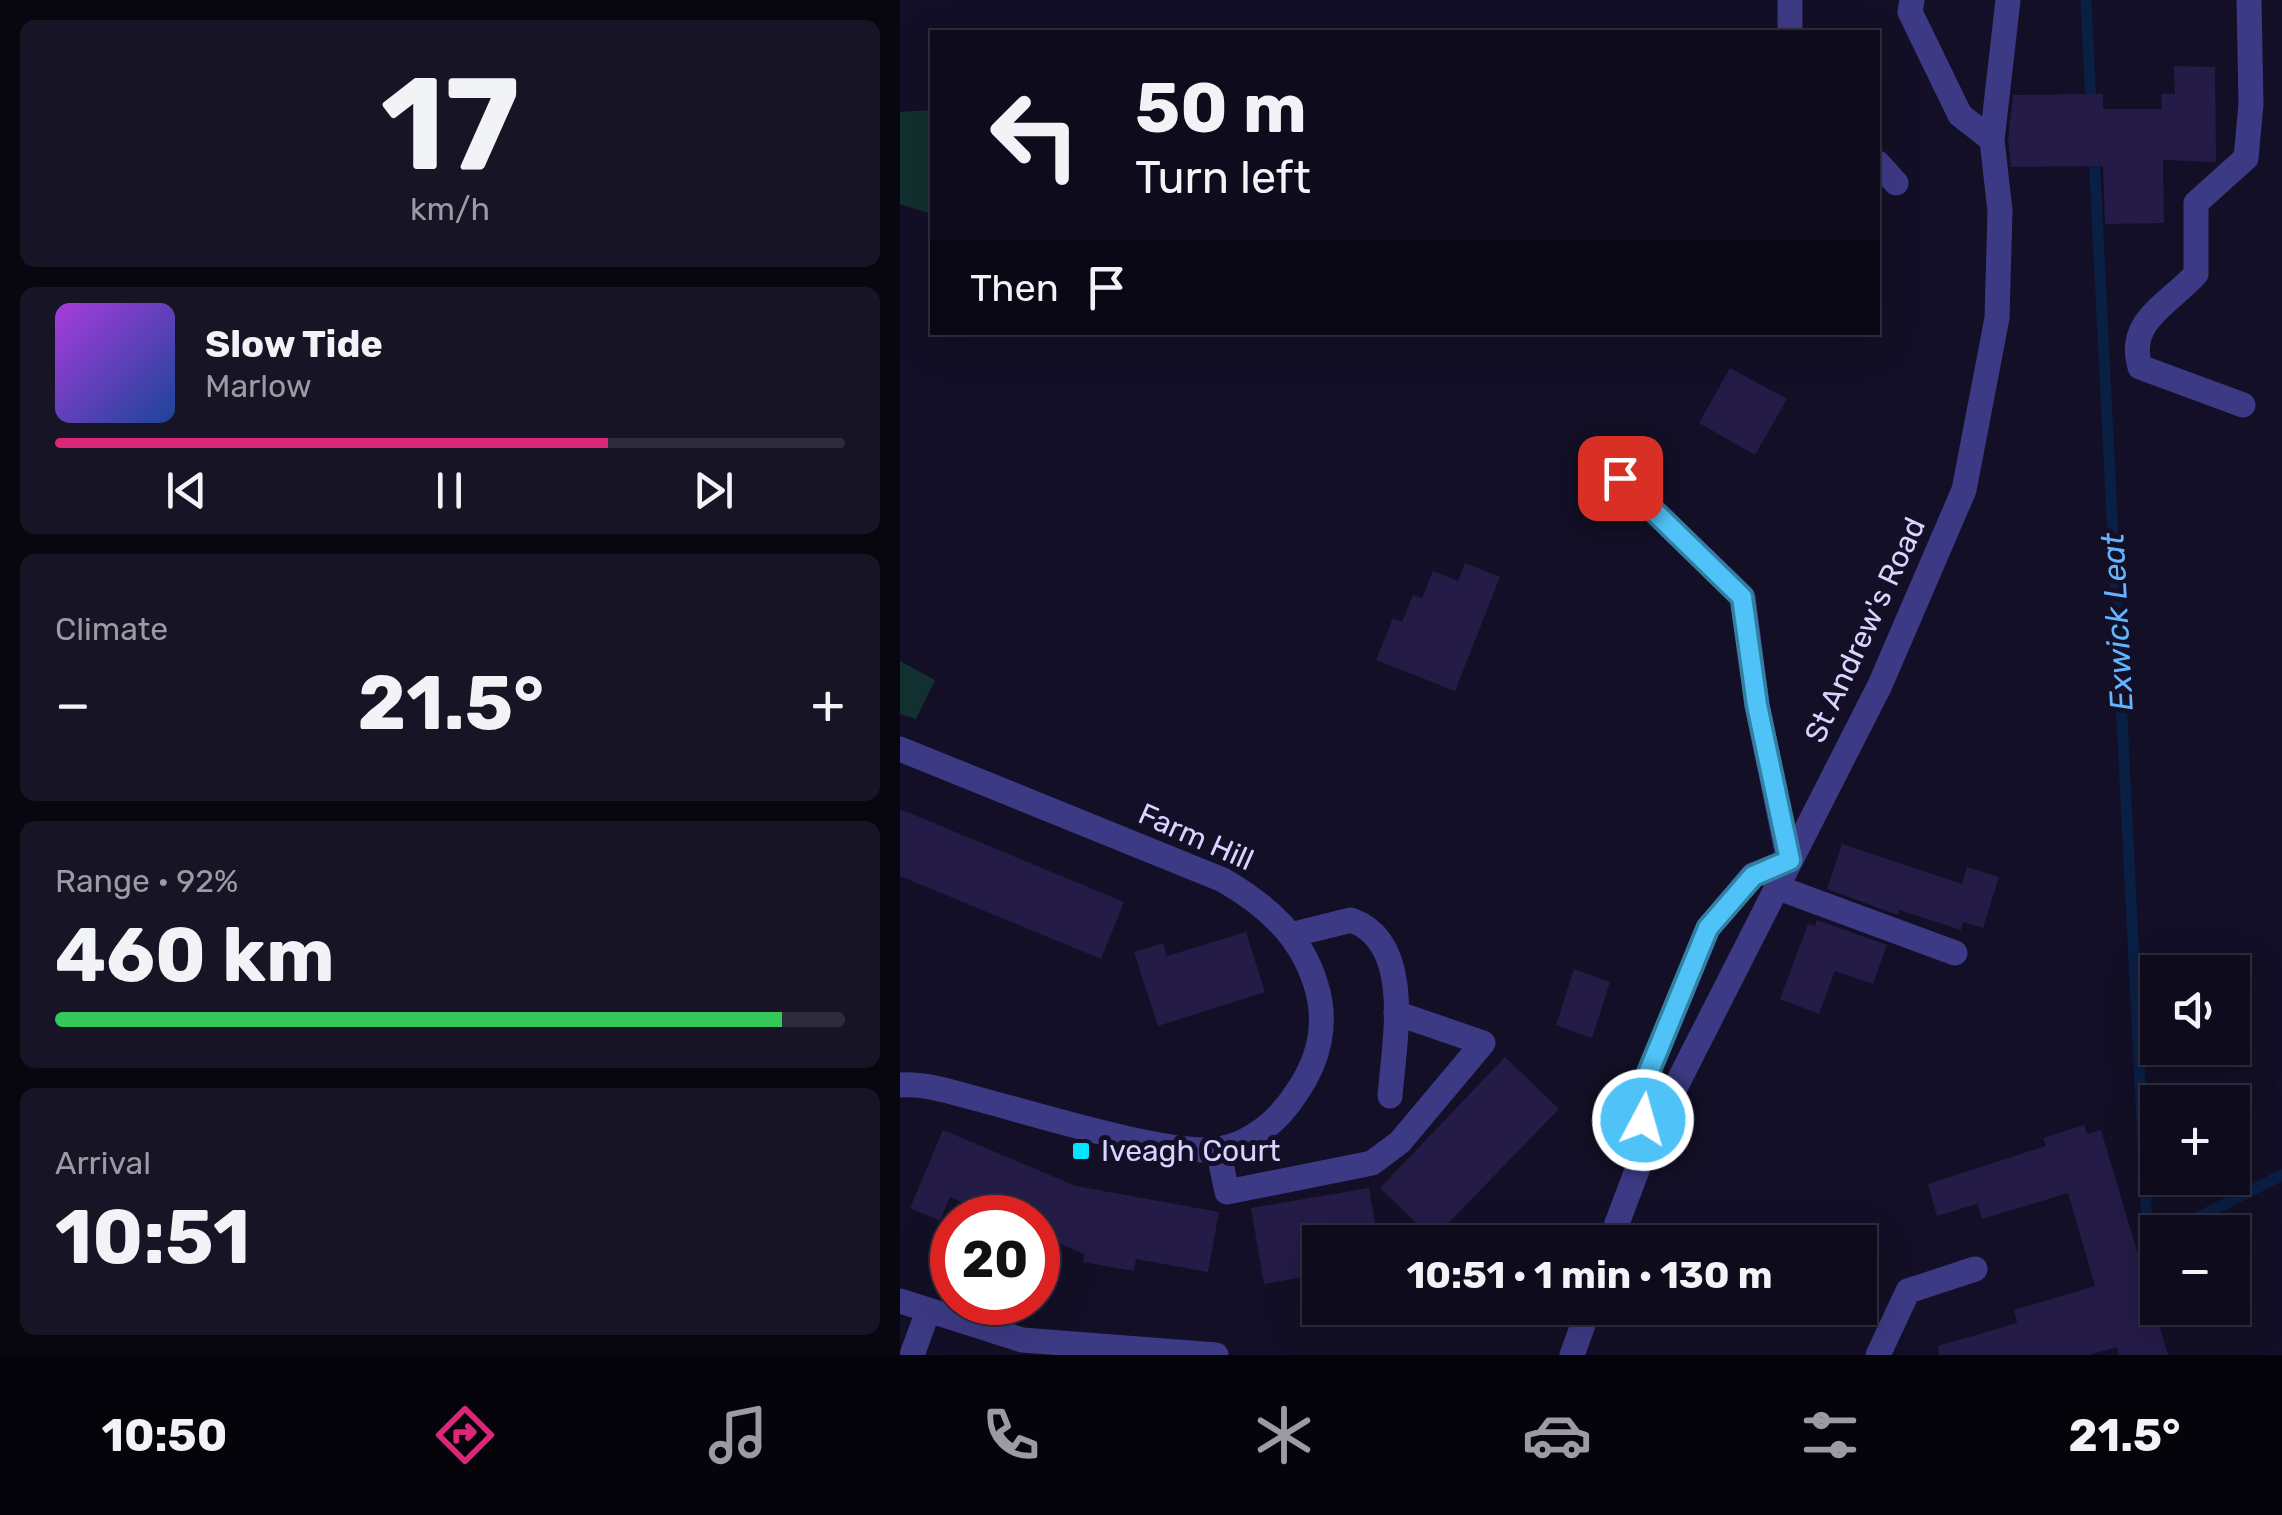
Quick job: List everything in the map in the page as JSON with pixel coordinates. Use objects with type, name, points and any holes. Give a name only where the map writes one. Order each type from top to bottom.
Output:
[{"type":"street","points":[[1790,0],[1790,30]]},
{"type":"street","points":[[1912,0],[1910,12],[1960,116],[1992,140]]},
{"type":"street","name":"St Andrew's Road","points":[[1616,1225],[1648,1141],[1880,686],[1964,490],[1997,318],[2000,211],[1992,140],[2008,0]]},
{"type":"street","points":[[2243,405],[2156,376],[2140,367],[2135,352],[2137,334],[2148,316],[2175,298],[2196,274],[2196,203],[2246,158],[2251,104],[2249,0]]},
{"type":"street","points":[[1880,165],[1896,183]]},
{"type":"street","points":[[1620,478],[1742,597],[1757,705],[1790,860],[1753,876],[1708,928],[1638,1098],[1648,1141]]},
{"type":"street","name":"Farm Hill","points":[[900,749],[1223,880],[1254,898],[1305,952],[1322,1006],[1313,1068],[1284,1111],[1267,1127],[1218,1150]]},
{"type":"street","points":[[1776,888],[1955,953]]},
{"type":"street","points":[[1291,935],[1336,921],[1365,924],[1387,948],[1396,1013],[1390,1096]]},
{"type":"street","points":[[900,1085],[943,1090],[1167,1144],[1218,1150],[1227,1192],[1372,1163],[1400,1142],[1483,1043],[1396,1013]]},
{"type":"street","points":[[1878,1355],[1908,1292],[1975,1268]]},
{"type":"street","points":[[900,1302],[1022,1340],[1216,1355]]},
{"type":"street","points":[[912,1355],[928,1311]]},
{"type":"street","points":[[1572,1355],[1583,1325]]},
{"type":"green space","points":[[930,110],[930,213],[900,204],[900,112]]},
{"type":"green space","points":[[900,661],[935,680],[916,719],[900,714]]},
{"type":"building","points":[[2174,66],[2215,67],[2216,162],[2163,160],[2164,223],[2105,224],[2103,166],[2011,167],[2008,139],[2013,95],[2103,94],[2103,109],[2162,109],[2161,94],[2175,94]]},
{"type":"building","points":[[1730,368],[1787,399],[1755,455],[1699,423]]},
{"type":"building","points":[[1465,563],[1500,577],[1455,691],[1376,660],[1393,618],[1402,622],[1413,595],[1422,598],[1433,571],[1458,581]]},
{"type":"building","points":[[900,809],[1124,902],[1101,959],[900,876]]},
{"type":"building","points":[[1842,844],[1962,884],[1967,867],[1999,877],[1983,928],[1963,922],[1961,930],[1899,910],[1898,915],[1827,889]]},
{"type":"building","points":[[1817,920],[1887,945],[1873,984],[1835,971],[1819,1014],[1780,999],[1808,924],[1815,926]]},
{"type":"building","points":[[1246,932],[1265,992],[1158,1026],[1134,952],[1163,943],[1167,956]]},
{"type":"building","points":[[1574,969],[1610,982],[1592,1038],[1556,1025]]},
{"type":"building","points":[[1505,1057],[1559,1109],[1447,1225],[1418,1225],[1380,1188]]},
{"type":"building","points":[[2084,1125],[2087,1134],[2101,1130],[2140,1261],[2140,1325],[2159,1325],[2168,1355],[2119,1355],[2117,1347],[2089,1355],[1939,1355],[1938,1346],[2017,1323],[2014,1310],[2095,1286],[2068,1193],[1982,1219],[1977,1204],[1937,1216],[1928,1184],[2046,1146],[2043,1138]]},
{"type":"building","points":[[943,1130],[1076,1186],[1219,1212],[1208,1272],[1136,1259],[1134,1271],[1083,1262],[1084,1254],[1060,1244],[1060,1195],[930,1195],[930,1217],[910,1208]]},
{"type":"building","points":[[1369,1188],[1375,1225],[1302,1225],[1302,1277],[1264,1284],[1251,1208]]},
{"type":"waterway","name":"Exwick Leat","points":[[2086,0],[2091,106]]},
{"type":"waterway","name":"Exwick Leat","points":[[2094,154],[2147,1215]]},
{"type":"waterway","points":[[2203,1215],[2282,1175]]},
{"type":"place","name":"Iveagh Court","points":[[1081,1151]]},
{"type":"route","points":[[1620,478],[1742,597],[1757,705],[1790,860],[1753,876],[1708,928],[1686,972],[1638,1098],[1643,1120]]}]
